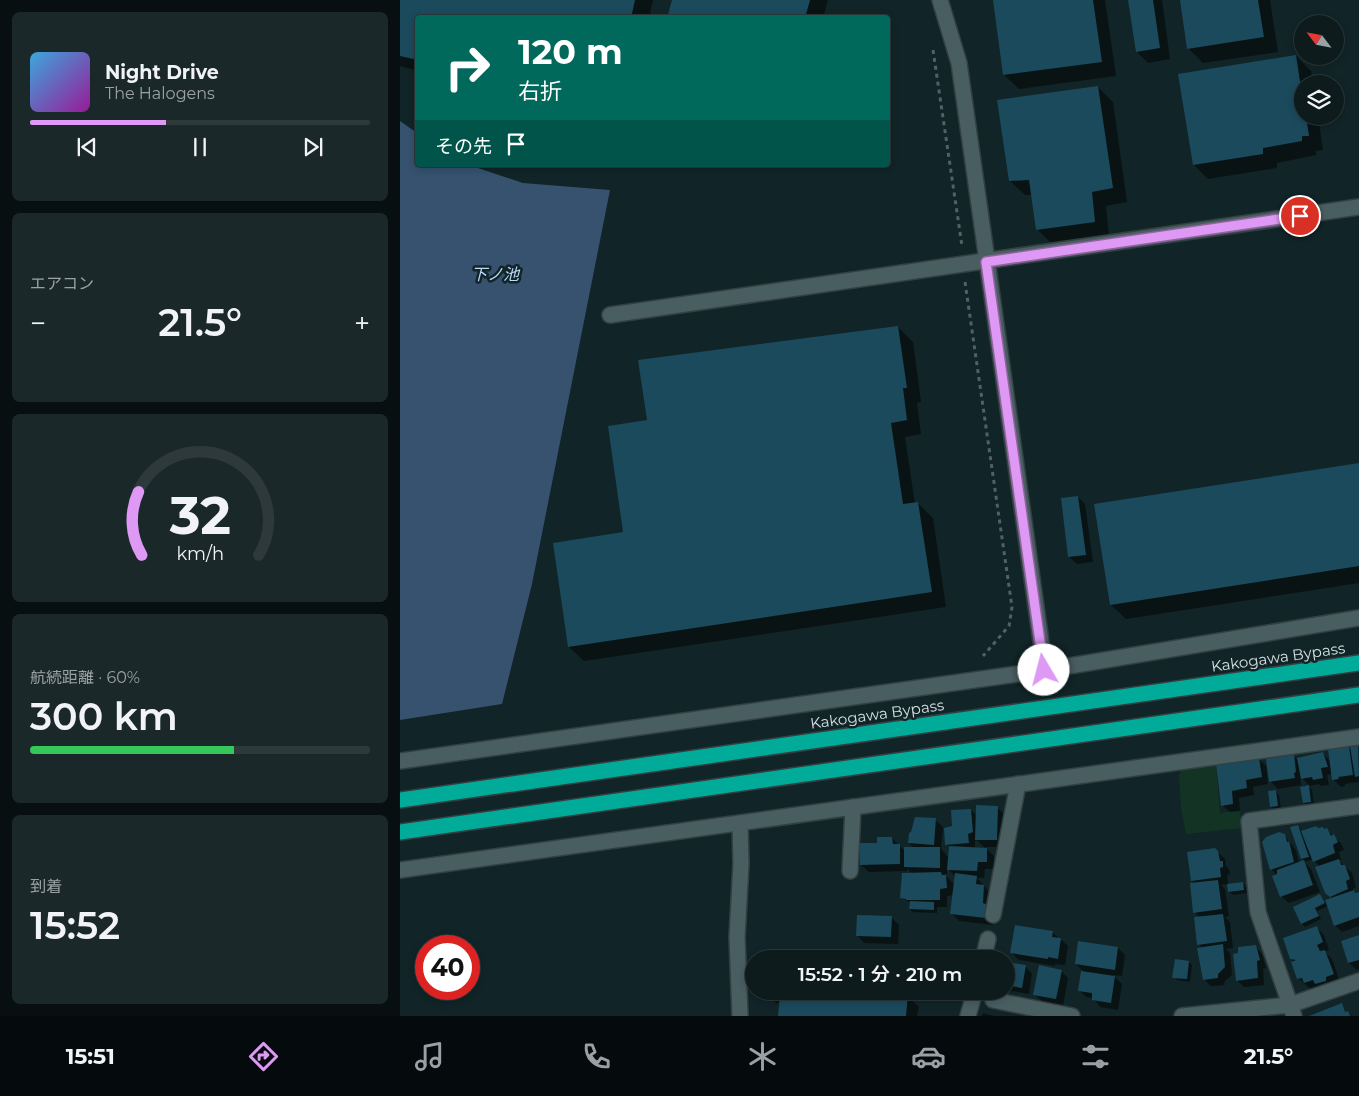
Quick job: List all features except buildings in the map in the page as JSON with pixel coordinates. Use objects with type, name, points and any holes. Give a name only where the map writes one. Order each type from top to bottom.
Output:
[{"type":"highway","name":"Kakogawa Bypass","points":[[400,800],[1359,663]]},
{"type":"highway","points":[[400,832],[1359,695]]},
{"type":"street","points":[[940,0],[959,63],[1044,670]]},
{"type":"street","points":[[610,315],[1359,207]]},
{"type":"street","points":[[400,762],[1044,670],[1359,618]]},
{"type":"street","points":[[400,870],[1359,737]]},
{"type":"street","points":[[993,915],[1018,784]]},
{"type":"street","points":[[850,871],[853,807]]},
{"type":"street","points":[[1292,1011],[1258,912],[1249,821],[1357,811]]},
{"type":"street","points":[[740,823],[741,864],[738,937],[740,1016]]},
{"type":"street","points":[[985,950],[988,939]]},
{"type":"street","points":[[1182,1016],[1292,1011],[1359,981]]},
{"type":"street","points":[[968,1016],[972,1000]]},
{"type":"street","points":[[993,1000],[1038,1013],[1072,1016]]},
{"type":"path","points":[[932,45],[962,243],[966,290],[1012,607],[1008,626],[983,656]]},
{"type":"green space","points":[[1216,765],[1220,813],[1240,810],[1242,828],[1186,834],[1181,808],[1179,775],[1181,770]]},
{"type":"water","name":"下ノ池","points":[[400,121],[415,132],[415,167],[475,167],[523,183],[610,190],[532,584],[502,704],[400,720]]},
{"type":"route","points":[[1044,670],[986,262],[1300,216]]}]
